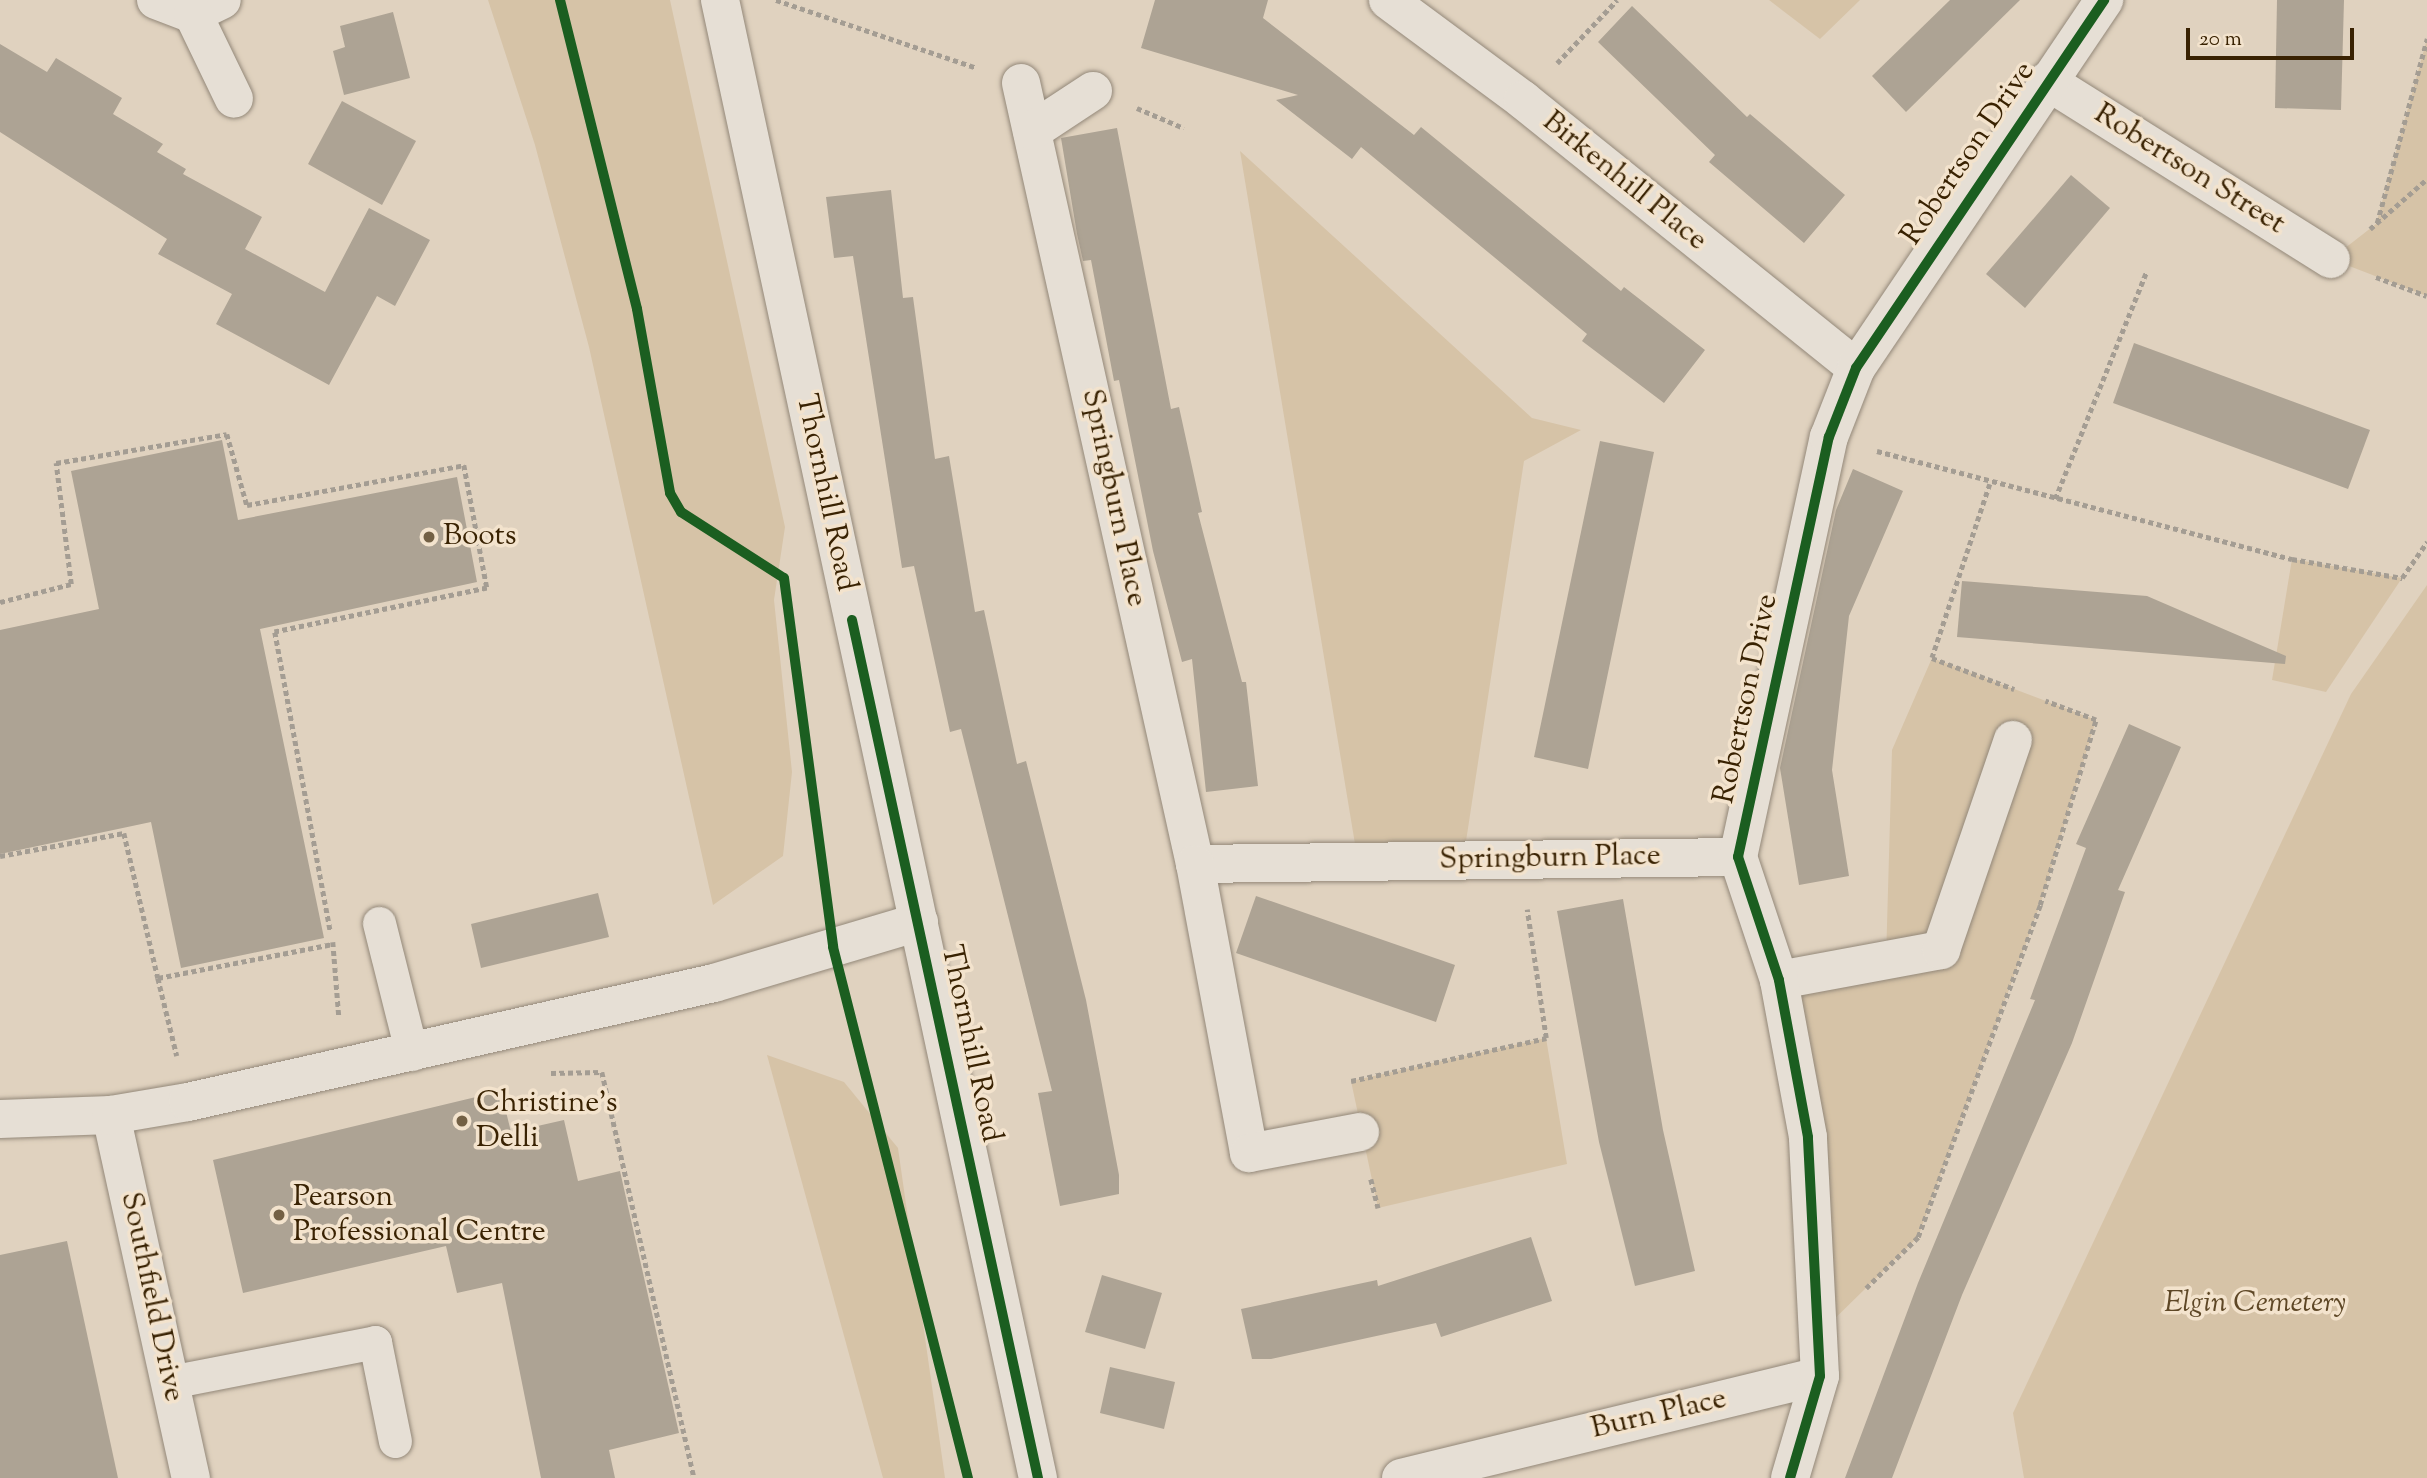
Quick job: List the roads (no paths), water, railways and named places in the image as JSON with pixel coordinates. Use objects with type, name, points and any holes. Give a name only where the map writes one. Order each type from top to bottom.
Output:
[{"type":"street","points":[[156,0],[208,7],[234,99]]},
{"type":"street","name":"Thornhill Road","points":[[720,0],[1038,1478]]},
{"type":"street","name":"Birkenhill Place","points":[[1388,0],[1523,100],[1856,368]]},
{"type":"street","name":"Robertson Drive","points":[[1738,857],[1829,437],[1856,368],[2104,0]]},
{"type":"street","name":"Robertson Street","points":[[2047,81],[2332,259]]},
{"type":"street","name":"Springburn Place","points":[[1021,83],[1195,864],[1249,1153],[1360,1132]]},
{"type":"street","points":[[1032,131],[1093,91]]},
{"type":"street","points":[[1779,980],[1941,950],[2012,740]]},
{"type":"street","points":[[1738,857],[1779,980],[1808,1137],[1820,1376],[1790,1478]]},
{"type":"street","name":"Springburn Place","points":[[1195,864],[1738,857]]},
{"type":"street","points":[[0,1119],[111,1115],[188,1102],[343,1065],[412,1054],[714,983],[919,922]]},
{"type":"street","name":"Southfield Drive","points":[[111,1115],[191,1478]]},
{"type":"street","name":"Burn Place","points":[[1401,1478],[1501,1466],[1820,1376]]},
{"type":"lane","points":[[379,923],[412,1054]]},
{"type":"lane","points":[[170,1382],[375,1342],[395,1441]]},
{"type":"place","name":"Boots","points":[[429,537]]},
{"type":"place","name":"Christine's Delli","points":[[462,1121]]},
{"type":"place","name":"Pearson Professional Centre","points":[[279,1215]]},
{"type":"park label","name":"Elgin Cemetery","points":[[2255,1304]]}]
